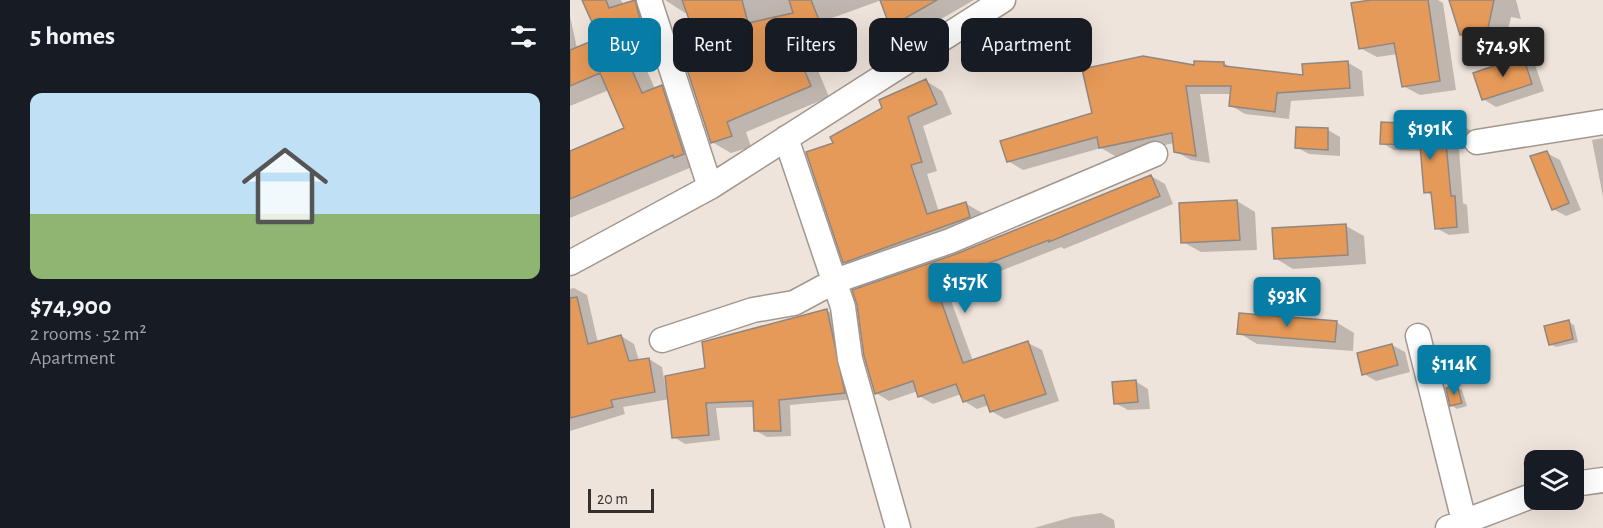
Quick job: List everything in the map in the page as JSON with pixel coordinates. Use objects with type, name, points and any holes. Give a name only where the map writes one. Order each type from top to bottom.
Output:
[{"type":"street","points":[[649,0],[710,187]]},
{"type":"street","points":[[570,263],[710,187],[1003,0]]},
{"type":"street","points":[[1477,142],[1603,122]]},
{"type":"street","points":[[786,138],[843,307],[850,359],[898,528]]},
{"type":"street","points":[[662,340],[753,310],[794,303],[835,281],[950,241],[1155,154]]},
{"type":"street","points":[[1418,336],[1456,524],[1524,499]]},
{"type":"street","points":[[1584,483],[1603,480]]},
{"type":"building","points":[[582,0],[606,0],[609,8],[635,0],[640,18],[590,18]]},
{"type":"building","points":[[682,0],[742,0],[747,18],[689,18]]},
{"type":"building","points":[[789,0],[811,0],[818,18],[770,18],[793,13]]},
{"type":"building","points":[[880,0],[937,0],[906,18],[887,18]]},
{"type":"building","points":[[1371,0],[1428,0],[1440,81],[1402,87],[1394,43],[1359,49],[1351,3]]},
{"type":"building","points":[[1449,0],[1494,0],[1487,33],[1460,35]]},
{"type":"building","points":[[765,19],[765,72],[805,72],[811,86],[727,122],[732,136],[711,143],[688,72],[753,72],[753,22]]},
{"type":"building","points":[[588,43],[588,72],[633,72],[642,93],[662,85],[684,154],[674,158],[673,155],[570,199],[570,151],[624,128],[600,73],[570,86],[570,50]]},
{"type":"building","points":[[1143,56],[1194,65],[1194,61],[1224,62],[1224,66],[1303,75],[1302,64],[1348,61],[1350,88],[1277,93],[1275,112],[1229,106],[1231,86],[1186,86],[1196,156],[1174,152],[1172,133],[1099,148],[1097,137],[1007,162],[1000,141],[1092,113],[1083,72],[1092,72],[1092,67]]},
{"type":"building","points":[[1523,56],[1532,84],[1482,100],[1473,73]]},
{"type":"building","points":[[926,79],[937,104],[908,117],[922,162],[911,165],[927,214],[966,202],[970,217],[843,263],[806,152],[833,143],[830,137],[882,108],[879,100]]},
{"type":"building","points":[[1426,120],[1458,122],[1457,143],[1446,143],[1451,196],[1455,196],[1457,227],[1435,229],[1431,192],[1424,193],[1420,145],[1380,144],[1381,122],[1425,124]]},
{"type":"building","points":[[1296,127],[1328,128],[1328,150],[1295,148]]},
{"type":"building","points":[[1547,151],[1569,203],[1552,210],[1530,156]]},
{"type":"building","points":[[1151,175],[1160,196],[1049,242],[1049,240],[935,284],[963,363],[1028,341],[1046,394],[990,412],[984,395],[963,402],[956,384],[918,397],[913,381],[875,394],[864,356],[857,305],[852,290],[956,254]]},
{"type":"building","points":[[1237,200],[1240,240],[1181,243],[1179,203]]},
{"type":"building","points":[[1346,224],[1348,255],[1274,259],[1272,228]]},
{"type":"building","points":[[577,297],[588,344],[621,335],[629,361],[649,358],[655,392],[611,400],[613,407],[570,418],[570,298]]},
{"type":"building","points":[[827,309],[845,393],[779,400],[781,431],[754,431],[753,401],[706,403],[709,435],[672,438],[665,376],[705,368],[702,342]]},
{"type":"building","points":[[1239,313],[1337,321],[1335,342],[1237,334]]},
{"type":"building","points":[[1569,320],[1573,339],[1549,345],[1544,326]]},
{"type":"building","points":[[1392,344],[1398,365],[1362,375],[1357,353]]},
{"type":"building","points":[[1136,380],[1138,402],[1114,404],[1112,382]]},
{"type":"building","points":[[1457,385],[1462,403],[1450,406],[1446,388]]}]
